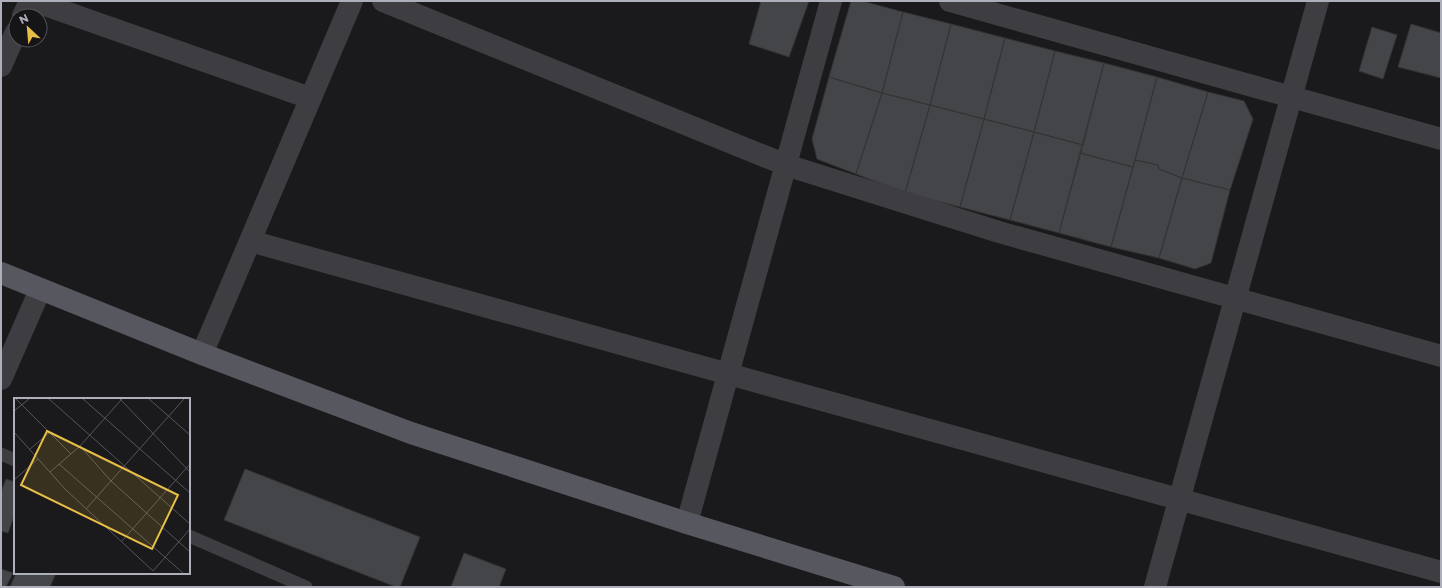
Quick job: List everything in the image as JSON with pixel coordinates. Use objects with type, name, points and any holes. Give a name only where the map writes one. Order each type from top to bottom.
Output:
[{"type":"main road","points":[[1,273],[202,354],[411,433],[688,523],[894,587]]},
{"type":"street","points":[[34,1],[310,98]]},
{"type":"street","points":[[202,354],[352,1]]},
{"type":"street","points":[[383,1],[786,165],[999,232],[1441,356]]},
{"type":"street","points":[[688,523],[831,1]]},
{"type":"street","points":[[950,1],[1441,139]]},
{"type":"street","points":[[1155,587],[1318,1]]},
{"type":"street","points":[[1,66],[9,48]]},
{"type":"street","points":[[250,241],[1441,572]]},
{"type":"street","points":[[1,379],[40,290]]},
{"type":"lane","points":[[1,454],[14,460]]},
{"type":"lane","points":[[190,536],[306,587]]},
{"type":"building","points":[[761,1],[809,1],[789,57],[749,44]]},
{"type":"building","points":[[851,1],[862,1],[903,12],[882,93],[829,77]]},
{"type":"building","points":[[903,12],[951,24],[930,105],[882,93]]},
{"type":"building","points":[[951,24],[1005,38],[984,119],[930,105]]},
{"type":"building","points":[[1411,24],[1441,33],[1441,78],[1398,67]]},
{"type":"building","points":[[1372,27],[1397,35],[1383,79],[1359,71]]},
{"type":"building","points":[[1005,38],[1055,51],[1034,132],[984,119]]},
{"type":"building","points":[[1055,51],[1104,63],[1083,145],[1034,132]]},
{"type":"building","points":[[1104,63],[1157,77],[1133,167],[1080,153]]},
{"type":"building","points":[[829,77],[882,93],[856,174],[817,159],[812,139]]},
{"type":"building","points":[[1157,77],[1208,92],[1182,178],[1159,169],[1158,165],[1135,160]]},
{"type":"building","points":[[1208,92],[1244,101],[1253,119],[1230,190],[1182,178]]},
{"type":"building","points":[[882,93],[930,105],[905,193],[856,174]]},
{"type":"building","points":[[930,105],[984,119],[960,207],[905,193]]},
{"type":"building","points":[[984,119],[1034,132],[1010,220],[960,207]]},
{"type":"building","points":[[1034,132],[1083,145],[1059,233],[1010,220]]},
{"type":"building","points":[[1080,153],[1133,167],[1111,247],[1059,233]]},
{"type":"building","points":[[1135,160],[1158,165],[1159,169],[1182,178],[1159,258],[1111,247]]},
{"type":"building","points":[[1182,178],[1230,190],[1211,263],[1195,269],[1159,258]]},
{"type":"building","points":[[245,469],[420,537],[400,587],[396,587],[224,520]]},
{"type":"building","points":[[6,479],[14,482],[14,516],[8,533],[1,531],[1,492]]},
{"type":"building","points":[[464,553],[506,569],[499,587],[451,587]]},
{"type":"building","points":[[1,569],[13,573],[6,587],[1,587]]},
{"type":"building","points":[[16,574],[56,574],[50,587],[10,587]]}]
